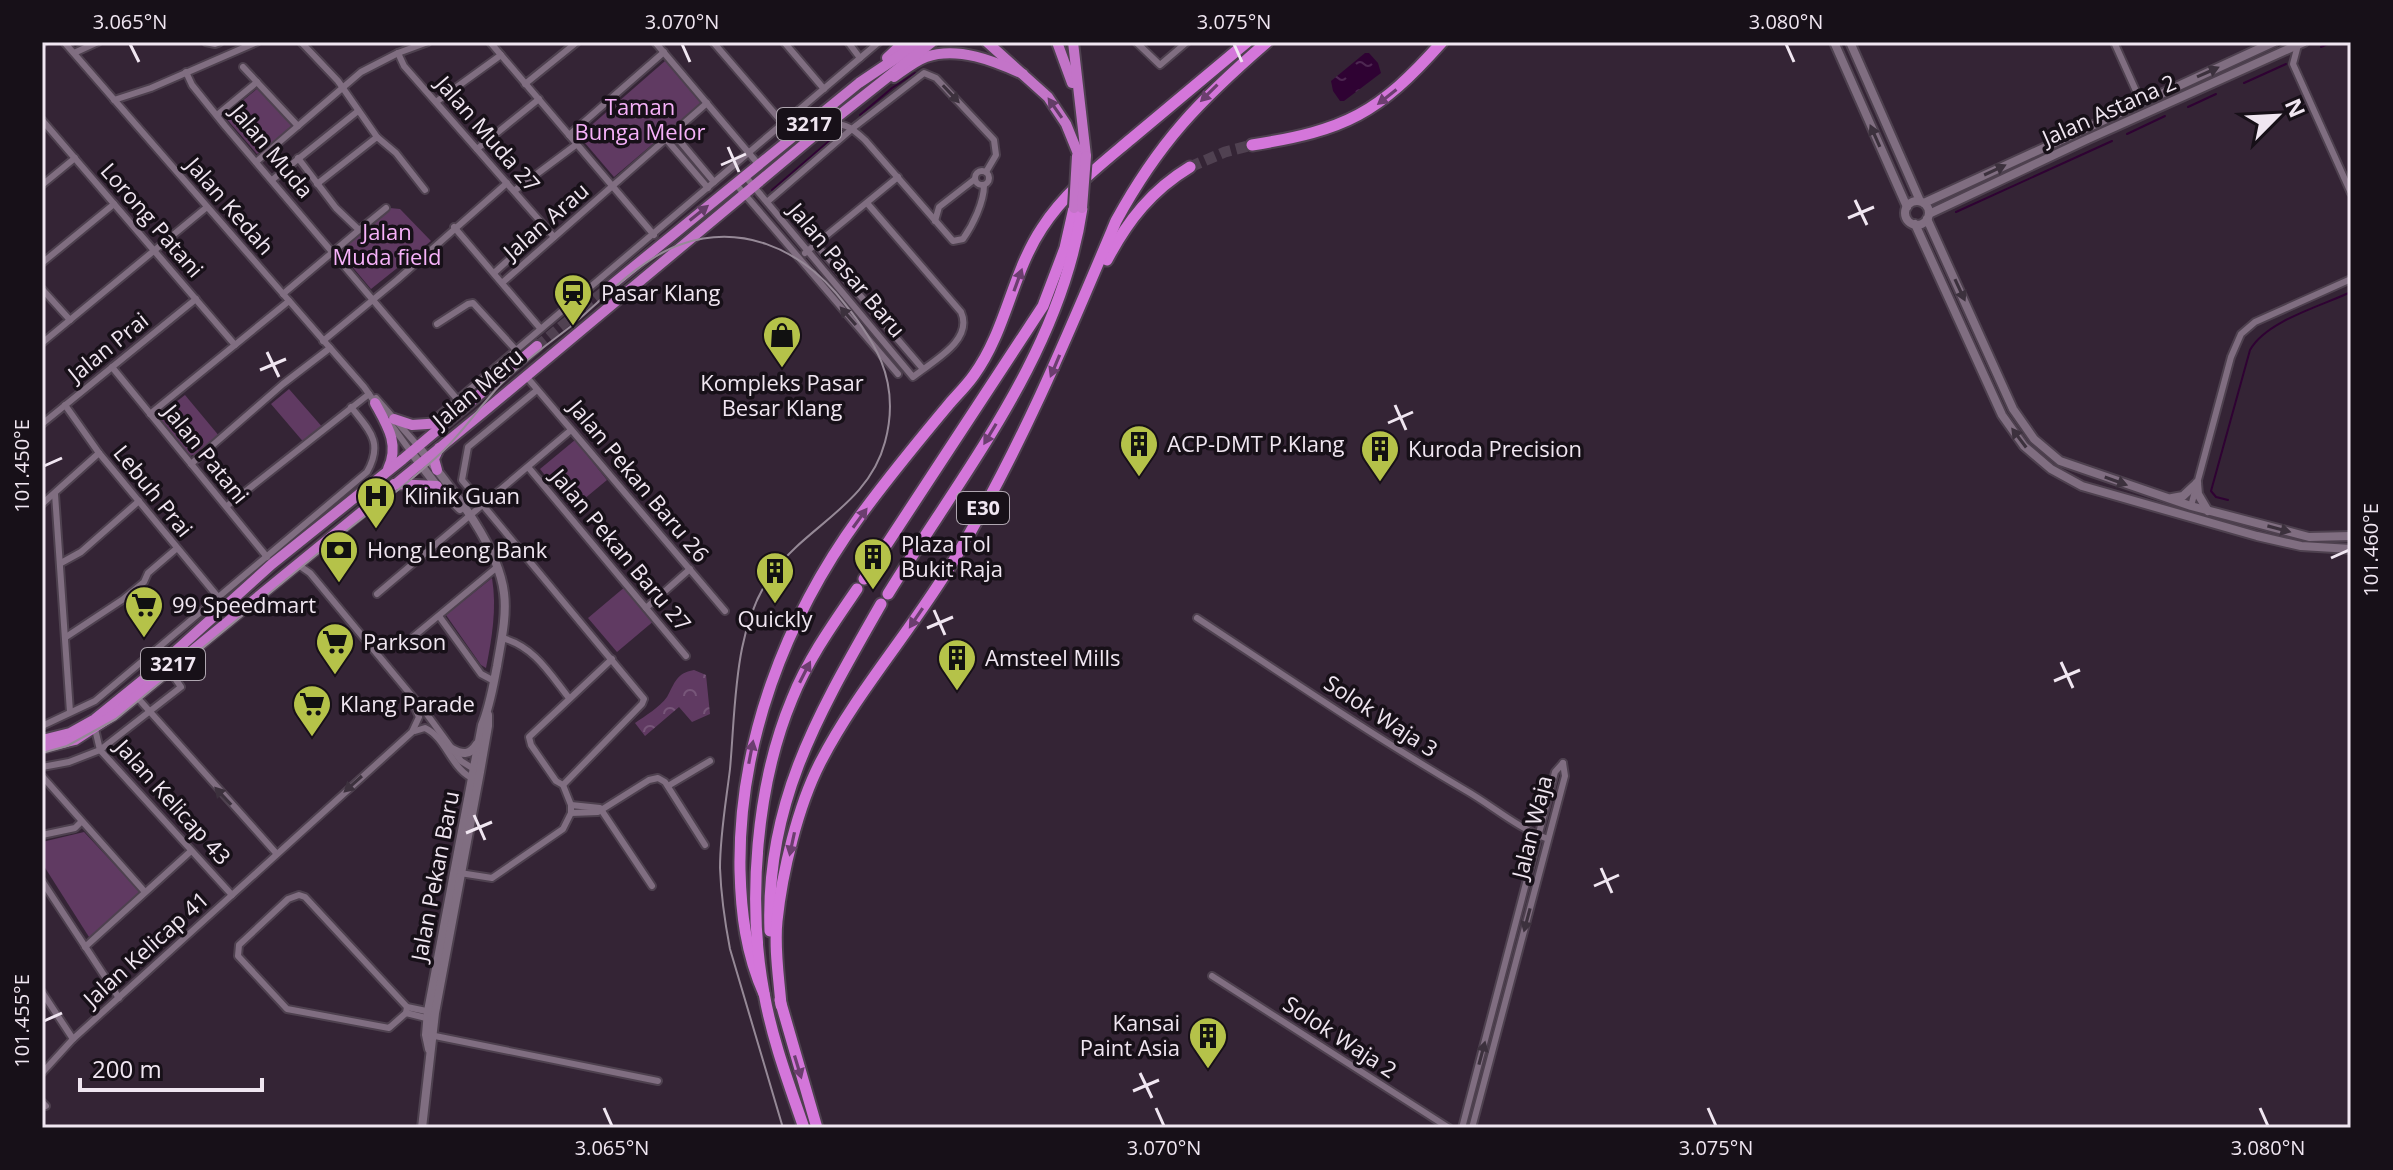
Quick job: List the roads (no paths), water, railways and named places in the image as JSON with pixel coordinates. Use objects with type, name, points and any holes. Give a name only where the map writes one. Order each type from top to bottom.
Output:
[{"type":"highway","points":[[859,83],[904,42]]},
{"type":"highway","name":"3217","points":[[609,287],[658,239],[745,176],[859,83],[920,42]]},
{"type":"highway","name":"Jalan Meru","points":[[42,748],[75,740],[95,729],[857,100],[932,42]]},
{"type":"highway","points":[[987,42],[1053,104],[1080,154]]},
{"type":"highway","points":[[1057,42],[1084,132]]},
{"type":"highway","points":[[1073,42],[1084,132],[1078,208]]},
{"type":"highway","name":"E30","points":[[804,1128],[744,928],[740,875],[741,810],[761,709],[805,610],[838,549],[860,516],[974,376],[1002,323],[1026,259],[1055,209],[1080,182],[1247,42]]},
{"type":"highway","name":"E30","points":[[781,1005],[777,919],[794,832],[820,763],[842,725],[957,556],[1024,434],[1116,221],[1156,155],[1215,87],[1267,42]]},
{"type":"highway","points":[[1252,145],[1321,132],[1362,115],[1404,83],[1442,42]]},
{"type":"highway","points":[[857,100],[927,57],[946,53],[985,58],[1023,74]]},
{"type":"highway","points":[[1067,70],[1080,154]]},
{"type":"highway","points":[[1073,323],[1128,222],[1163,184],[1190,167]]},
{"type":"highway","name":"E30","points":[[764,994],[757,880],[759,843],[769,776],[792,698],[823,638],[1043,306],[1078,208]]},
{"type":"highway","name":"E30","points":[[817,1128],[781,1005],[771,950],[769,909],[783,808],[799,758],[823,707],[885,599],[1013,396],[1049,325],[1064,286],[1078,208]]},
{"type":"highway","name":"Jalan Meru","points":[[42,740],[70,733],[95,719],[203,626],[269,560],[362,492],[537,346]]},
{"type":"highway","points":[[362,492],[386,473],[392,457],[390,430],[372,398]]},
{"type":"highway","points":[[394,419],[401,423],[437,425],[450,419]]},
{"type":"highway","points":[[437,470],[434,459],[440,446]]},
{"type":"highway","points":[[394,484],[437,486]]},
{"type":"highway","points":[[221,609],[280,565],[297,564]]},
{"type":"street","name":"Jalan Kedah","points":[[64,42],[372,398]]},
{"type":"street","points":[[74,53],[98,42]]},
{"type":"street","points":[[206,42],[220,42]]},
{"type":"street","points":[[114,100],[151,88],[257,42]]},
{"type":"street","points":[[301,42],[341,86],[377,137],[396,153],[425,190]]},
{"type":"street","points":[[256,162],[361,72],[428,42]]},
{"type":"street","points":[[490,42],[658,239]]},
{"type":"street","points":[[525,84],[577,42]]},
{"type":"street","points":[[655,42],[759,165]]},
{"type":"street","points":[[713,42],[794,136]]},
{"type":"street","points":[[784,42],[824,89]]},
{"type":"street","points":[[848,42],[860,58]]},
{"type":"street","points":[[427,425],[540,328],[658,239],[711,185],[879,42]]},
{"type":"street","points":[[1136,42],[1160,65],[1187,42]]},
{"type":"street","points":[[1834,42],[1907,207],[1906,218],[1915,224],[2002,415],[2024,446],[2051,469],[2082,486],[2253,535],[2301,546],[2351,549]]},
{"type":"street","points":[[1850,42],[2013,409],[2034,439],[2060,461],[2168,499],[2309,537],[2351,536]]},
{"type":"street","points":[[2114,42],[2141,102]]},
{"type":"street","name":"Jalan Astana 2","points":[[1922,202],[2260,45],[2274,42]]},
{"type":"street","points":[[2293,64],[2301,43]]},
{"type":"street","name":"Jalan Astana 2","points":[[1928,216],[2088,139],[2301,43]]},
{"type":"street","points":[[569,135],[664,52]]},
{"type":"street","name":"Jalan Muda 27","points":[[398,53],[404,66],[554,237]]},
{"type":"street","points":[[436,102],[501,55]]},
{"type":"street","points":[[2275,55],[2293,64],[2351,193]]},
{"type":"street","points":[[243,67],[298,126]]},
{"type":"street","name":"Jalan Muda","points":[[186,72],[192,85],[457,399]]},
{"type":"street","points":[[767,202],[919,75],[929,74],[994,140],[996,155],[986,172]]},
{"type":"street","points":[[217,115],[257,82]]},
{"type":"street","points":[[2141,102],[2153,104],[2191,88],[2203,87]]},
{"type":"street","points":[[477,149],[539,99]]},
{"type":"street","points":[[857,100],[848,112],[853,128],[953,241],[958,241],[968,232],[989,178],[986,172]]},
{"type":"street","points":[[2088,139],[2135,112],[2141,102]]},
{"type":"street","name":"Jalan Arau","points":[[502,283],[707,103]]},
{"type":"street","points":[[272,180],[358,111]]},
{"type":"street","name":"Lorong Patani","points":[[42,120],[45,128],[75,158],[235,345]]},
{"type":"street","points":[[827,125],[842,124],[853,128]]},
{"type":"street","points":[[673,133],[711,185]]},
{"type":"street","points":[[317,184],[377,137]]},
{"type":"street","points":[[666,139],[711,185]]},
{"type":"street","points":[[514,191],[577,144]]},
{"type":"street","points":[[42,185],[75,158]]},
{"type":"street","points":[[298,158],[336,208],[359,230]]},
{"type":"street","points":[[923,206],[930,209],[939,207],[975,179],[979,171],[986,172]]},
{"type":"street","points":[[745,176],[749,189]]},
{"type":"street","points":[[799,257],[898,177]]},
{"type":"street","points":[[975,179],[978,184],[984,185]]},
{"type":"street","points":[[323,341],[507,183]]},
{"type":"street","name":"Jalan Pasar Baru","points":[[735,183],[767,202],[913,377],[923,369]]},
{"type":"street","name":"Jalan Pasar Baru","points":[[749,189],[789,245],[898,374]]},
{"type":"street","points":[[1907,207],[1912,202],[1922,202]]},
{"type":"street","points":[[816,244],[923,369],[961,337],[964,319],[867,203]]},
{"type":"street","points":[[42,263],[114,204]]},
{"type":"street","points":[[42,343],[207,207]]},
{"type":"street","points":[[935,222],[939,207]]},
{"type":"street","points":[[283,294],[386,208]]},
{"type":"street","points":[[1915,224],[1922,224],[1928,216]]},
{"type":"street","points":[[454,227],[540,328]]},
{"type":"street","name":"Jalan Arau","points":[[494,273],[545,227]]},
{"type":"street","points":[[2253,535],[2196,514],[2191,506],[2231,357],[2241,334],[2269,315],[2351,279]]},
{"type":"street","points":[[42,289],[70,320]]},
{"type":"street","name":"Jalan Prai","points":[[42,424],[196,299]]},
{"type":"street","points":[[150,414],[289,301]]},
{"type":"street","points":[[437,324],[473,303],[515,349]]},
{"type":"street","points":[[191,464],[283,384],[330,348]]},
{"type":"street","name":"Jalan Patani","points":[[112,367],[269,560]]},
{"type":"street","name":"Jalan Pekan Baru 26","points":[[525,375],[725,611]]},
{"type":"street","points":[[537,390],[468,447],[462,480],[642,695],[642,704],[563,785]]},
{"type":"street","points":[[227,506],[351,407],[372,398]]},
{"type":"street","points":[[372,398],[394,419],[414,449]]},
{"type":"street","points":[[372,398],[414,449]]},
{"type":"street","name":"Lebuh Prai","points":[[65,405],[99,453],[218,597]]},
{"type":"street","points":[[42,726],[95,701],[193,617],[269,560],[367,472],[374,461],[375,440],[351,407]]},
{"type":"street","points":[[377,594],[571,430]]},
{"type":"street","name":"Jalan Pekan Baru","points":[[414,449],[437,486],[470,518]]},
{"type":"street","points":[[42,504],[99,453]]},
{"type":"street","name":"Jalan Pekan Baru","points":[[423,460],[453,488],[481,535],[505,597],[502,638],[479,741],[476,775]]},
{"type":"street","name":"Jalan Pekan Baru 27","points":[[528,467],[686,656]]},
{"type":"street","points":[[2168,499],[2183,496],[2197,483]]},
{"type":"street","points":[[2197,483],[2198,494],[2208,511]]},
{"type":"street","points":[[55,494],[70,712]]},
{"type":"street","points":[[2109,494],[2177,510],[2191,506]]},
{"type":"street","points":[[61,563],[81,552],[139,501]]},
{"type":"street","points":[[66,637],[122,600],[176,549]]},
{"type":"street","points":[[297,564],[310,573],[461,761],[476,775]]},
{"type":"street","points":[[414,636],[496,568]]},
{"type":"street","points":[[646,608],[690,569]]},
{"type":"street","points":[[439,616],[481,674],[494,681]]},
{"type":"street","points":[[193,617],[203,626]]},
{"type":"street","name":"Solok Waja 3","points":[[1197,618],[1415,761],[1469,792],[1523,829],[1548,839]]},
{"type":"street","points":[[502,638],[516,642],[531,652],[569,698]]},
{"type":"street","points":[[457,873],[492,878],[563,829],[571,809],[563,785],[556,781],[529,741],[532,733],[612,659]]},
{"type":"street","points":[[42,767],[69,762],[100,750],[181,687],[168,668]]},
{"type":"street","points":[[409,694],[419,717],[418,725],[412,732]]},
{"type":"street","points":[[136,696],[276,853]]},
{"type":"street","name":"Jalan Pekan Baru","points":[[422,1128],[431,1016],[488,726],[487,711]]},
{"type":"street","points":[[412,732],[425,728],[432,732],[458,768],[476,775]]},
{"type":"street","name":"Jalan Kelicap 43","points":[[95,729],[100,750],[232,895]]},
{"type":"street","name":"Jalan Kelicap 41","points":[[42,1073],[73,1039],[412,732]]},
{"type":"street","points":[[452,749],[466,754],[479,741]]},
{"type":"street","points":[[668,786],[710,761]]},
{"type":"street","name":"Jalan Waja","points":[[1462,1128],[1555,772],[1563,763],[1565,776],[1472,1128]]},
{"type":"street","points":[[42,776],[145,892]]},
{"type":"street","points":[[571,809],[602,810],[654,778],[662,779],[705,845]]},
{"type":"street","points":[[602,810],[652,886]]},
{"type":"street","points":[[42,835],[75,828],[81,822]]},
{"type":"street","points":[[85,947],[191,851]]},
{"type":"street","points":[[42,881],[119,998]]},
{"type":"street","points":[[406,1010],[389,1028],[287,1009],[238,956],[239,945],[288,899],[299,895],[305,897],[406,1010],[431,1016]]},
{"type":"street","name":"Solok Waja 2","points":[[1212,976],[1449,1128]]},
{"type":"street","points":[[42,992],[73,1039]]},
{"type":"street","points":[[429,1035],[658,1081]]},
{"type":"water","points":[[1369,53],[1378,63],[1381,73],[1340,101],[1331,81]]},
{"type":"waterway","points":[[2321,47],[2332,42]]},
{"type":"waterway","points":[[2244,83],[2286,64]]},
{"type":"waterway","points":[[860,115],[915,73]]},
{"type":"waterway","points":[[2188,107],[2216,94]]},
{"type":"waterway","points":[[2127,134],[2165,116]]},
{"type":"waterway","points":[[772,190],[843,129]]},
{"type":"waterway","points":[[1956,212],[2112,141]]},
{"type":"waterway","points":[[2228,500],[2216,497],[2211,491],[2250,350],[2268,331],[2281,323],[2351,292]]},
{"type":"tunnel","points":[[1190,167],[1225,152],[1252,145]]},
{"type":"tunnel","points":[[537,346],[609,287]]},
{"type":"tram line","points":[[42,753],[67,746],[116,719],[413,478],[449,445],[508,377],[652,259],[682,244],[725,237],[746,239],[786,252],[821,277],[862,327],[881,361],[890,399],[885,442],[877,463],[852,497],[774,571],[751,616],[739,666],[721,843],[721,888],[730,949],[783,1128]]},
{"type":"place","name":"Pasar Klang","points":[[573,327]]},
{"type":"place","name":"Kompleks Pasar Besar Klang","points":[[782,369]]},
{"type":"place","name":"ACP-DMT P.Klang","points":[[1139,478]]},
{"type":"place","name":"Kuroda Precision","points":[[1380,483]]},
{"type":"place","name":"Klinik Guan","points":[[376,530]]},
{"type":"place","name":"Hong Leong Bank","points":[[339,584]]},
{"type":"place","name":"Plaza Tol Bukit Raja","points":[[873,591]]},
{"type":"place","name":"Quickly","points":[[775,605]]},
{"type":"place","name":"99 Speedmart","points":[[144,639]]},
{"type":"place","name":"Parkson","points":[[335,676]]},
{"type":"place","name":"Amsteel Mills","points":[[957,692]]},
{"type":"place","name":"Klang Parade","points":[[312,738]]},
{"type":"place","name":"Kansai Paint Asia","points":[[1208,1070]]},
{"type":"park label","name":"Taman Bunga Melor","points":[[640,120]]},
{"type":"park label","name":"Jalan Muda field","points":[[387,244]]}]
